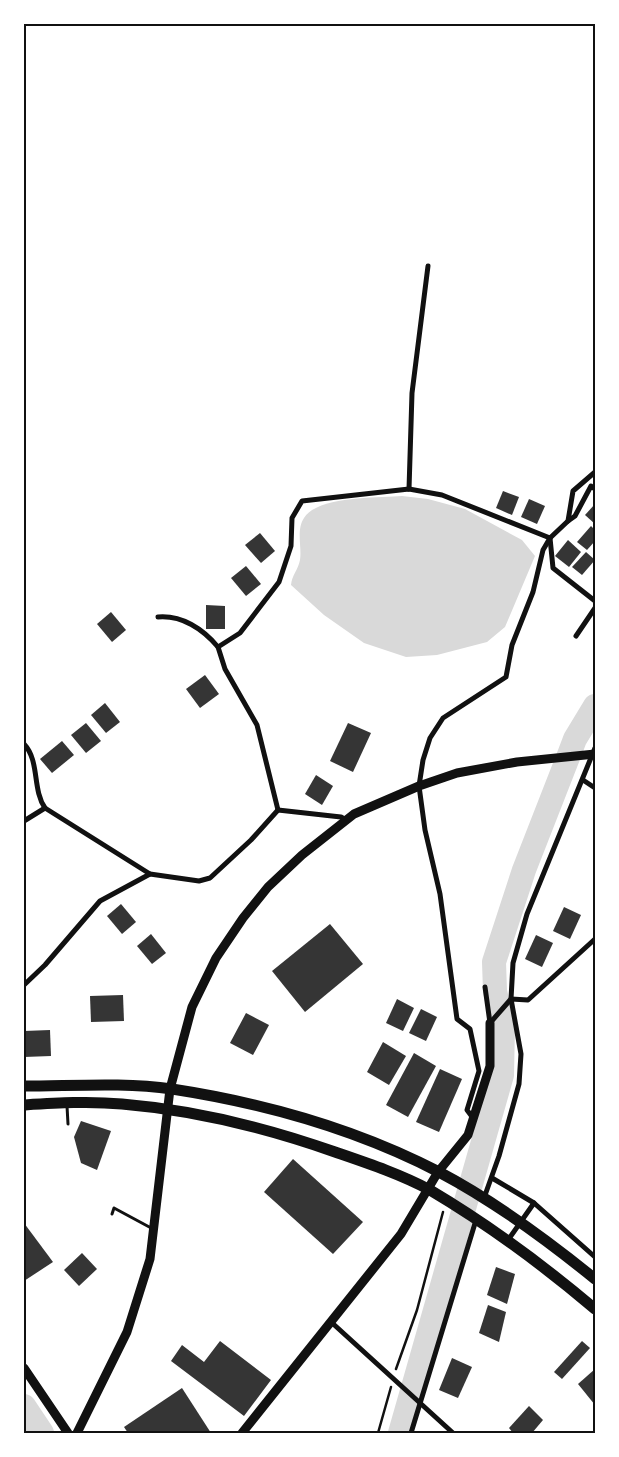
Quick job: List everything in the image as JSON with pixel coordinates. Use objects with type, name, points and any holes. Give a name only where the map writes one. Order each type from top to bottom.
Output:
[{"type":"highway","points":[[24,1086],[125,1086],[170,1089],[286,1112],[383,1147],[438,1172],[520,1222],[560,1250],[595,1279]]},
{"type":"highway","points":[[24,1105],[66,1102],[122,1104],[167,1109],[280,1133],[376,1166],[428,1190],[508,1240],[547,1268],[595,1309]]},
{"type":"street","points":[[409,490],[412,393],[428,266]]},
{"type":"street","points":[[568,521],[573,491],[595,472]]},
{"type":"street","points":[[473,1118],[467,1110],[479,1072],[470,1030],[457,1020],[440,894],[425,830],[419,786],[423,760],[430,738],[443,718],[506,676],[512,644],[533,592],[543,550],[550,538],[575,516],[591,486],[595,489]]},
{"type":"street","points":[[218,647],[240,633],[279,582],[291,546],[292,518],[302,501],[409,490],[442,495],[550,538]]},
{"type":"street","points":[[550,538],[553,568],[595,601]]},
{"type":"street","points":[[576,636],[595,608]]},
{"type":"street","points":[[158,617],[165,616],[189,622],[209,637],[218,647],[224,668],[257,725],[278,810]]},
{"type":"street","points":[[24,744],[30,750],[39,799],[45,808],[150,874],[199,881],[210,878],[251,840],[278,810]]},
{"type":"street","points":[[76,1433],[127,1332],[150,1259],[170,1089],[192,1007],[216,958],[268,887],[302,855],[354,814],[419,786],[457,773],[591,753],[583,780],[527,914],[513,963],[511,999],[521,1054],[518,1084],[492,1178],[484,1199]]},
{"type":"street","points":[[583,780],[595,788]]},
{"type":"street","points":[[24,821],[45,808]]},
{"type":"street","points":[[278,810],[341,817],[347,820]]},
{"type":"street","points":[[24,985],[45,965],[100,902],[150,874]]},
{"type":"street","points":[[511,999],[528,1000],[595,940]]},
{"type":"street","points":[[242,1433],[401,1234],[438,1172],[468,1135],[490,1066],[490,1023],[485,987]]},
{"type":"street","points":[[490,1023],[511,999]]},
{"type":"street","points":[[492,1178],[534,1203],[595,1257]]},
{"type":"street","points":[[508,1240],[534,1203]]},
{"type":"street","points":[[411,1433],[417,1402],[476,1220]]},
{"type":"street","points":[[330,1321],[453,1433]]},
{"type":"street","points":[[24,1368],[68,1433]]},
{"type":"lane","points":[[66,1102],[68,1124]]},
{"type":"lane","points":[[112,1214],[114,1208],[153,1230]]},
{"type":"path","points":[[378,1433],[393,1378],[417,1310],[445,1200]]},
{"type":"shaded area","points":[[402,496],[428,499],[465,509],[522,540],[535,556],[505,627],[487,642],[437,655],[406,657],[364,643],[324,615],[291,585],[300,560],[300,528],[304,518],[311,511],[334,502]]},
{"type":"building","points":[[503,491],[519,497],[512,515],[496,508]]},
{"type":"building","points":[[529,499],[545,506],[537,524],[521,517]]},
{"type":"building","points":[[595,504],[595,524],[585,515]]},
{"type":"building","points":[[591,526],[595,530],[595,541],[587,550],[577,542]]},
{"type":"building","points":[[260,533],[275,551],[261,563],[245,545]]},
{"type":"building","points":[[568,540],[581,552],[569,567],[555,556]]},
{"type":"building","points":[[586,552],[595,560],[582,575],[572,567]]},
{"type":"building","points":[[246,566],[261,584],[246,596],[231,578]]},
{"type":"building","points":[[206,605],[225,606],[225,629],[206,629]]},
{"type":"building","points":[[111,612],[126,630],[112,642],[97,624]]},
{"type":"building","points":[[205,675],[219,694],[200,708],[186,689]]},
{"type":"building","points":[[105,703],[120,722],[106,733],[91,715]]},
{"type":"building","points":[[86,723],[101,741],[86,753],[71,735]]},
{"type":"building","points":[[348,723],[371,733],[353,772],[330,761]]},
{"type":"building","points":[[62,741],[74,755],[52,773],[40,759]]},
{"type":"building","points":[[316,775],[333,786],[322,805],[305,794]]},
{"type":"building","points":[[121,904],[136,922],[122,934],[107,916]]},
{"type":"building","points":[[564,907],[581,915],[570,939],[553,931]]},
{"type":"building","points":[[330,924],[363,964],[305,1012],[272,971]]},
{"type":"building","points":[[151,934],[166,953],[152,964],[137,946]]},
{"type":"building","points":[[536,935],[553,943],[542,967],[525,959]]},
{"type":"building","points":[[123,995],[124,1021],[91,1022],[90,996]]},
{"type":"building","points":[[397,999],[414,1008],[403,1031],[386,1023]]},
{"type":"building","points":[[421,1009],[437,1017],[426,1041],[409,1033]]},
{"type":"building","points":[[246,1013],[269,1025],[253,1055],[230,1043]]},
{"type":"building","points":[[50,1030],[51,1056],[24,1057],[24,1031]]},
{"type":"building","points":[[383,1042],[406,1056],[389,1085],[367,1072]]},
{"type":"building","points":[[414,1053],[436,1066],[408,1117],[386,1105]]},
{"type":"building","points":[[440,1069],[462,1079],[439,1132],[416,1122]]},
{"type":"building","points":[[81,1121],[111,1131],[97,1170],[81,1163],[74,1137]]},
{"type":"building","points":[[293,1159],[363,1222],[333,1254],[264,1192]]},
{"type":"building","points":[[24,1223],[53,1262],[24,1281]]},
{"type":"building","points":[[82,1253],[97,1269],[79,1286],[64,1270]]},
{"type":"building","points":[[496,1267],[515,1274],[507,1304],[487,1295]]},
{"type":"building","points":[[488,1305],[506,1312],[499,1342],[479,1333]]},
{"type":"building","points":[[220,1341],[271,1380],[244,1416],[171,1361],[182,1345],[204,1362]]},
{"type":"building","points":[[582,1341],[590,1348],[562,1379],[554,1372]]},
{"type":"building","points":[[452,1358],[472,1367],[458,1398],[439,1390]]},
{"type":"building","points":[[595,1369],[595,1405],[578,1384]]},
{"type":"building","points":[[182,1388],[211,1433],[128,1433],[124,1427]]},
{"type":"building","points":[[529,1406],[543,1420],[532,1433],[513,1433],[509,1428]]},
{"type":"waterway","points":[[400,1433],[502,1075],[503,1027],[495,991],[494,962],[524,870],[575,739],[595,706]]},
{"type":"waterway","points":[[24,1406],[42,1433]]}]
